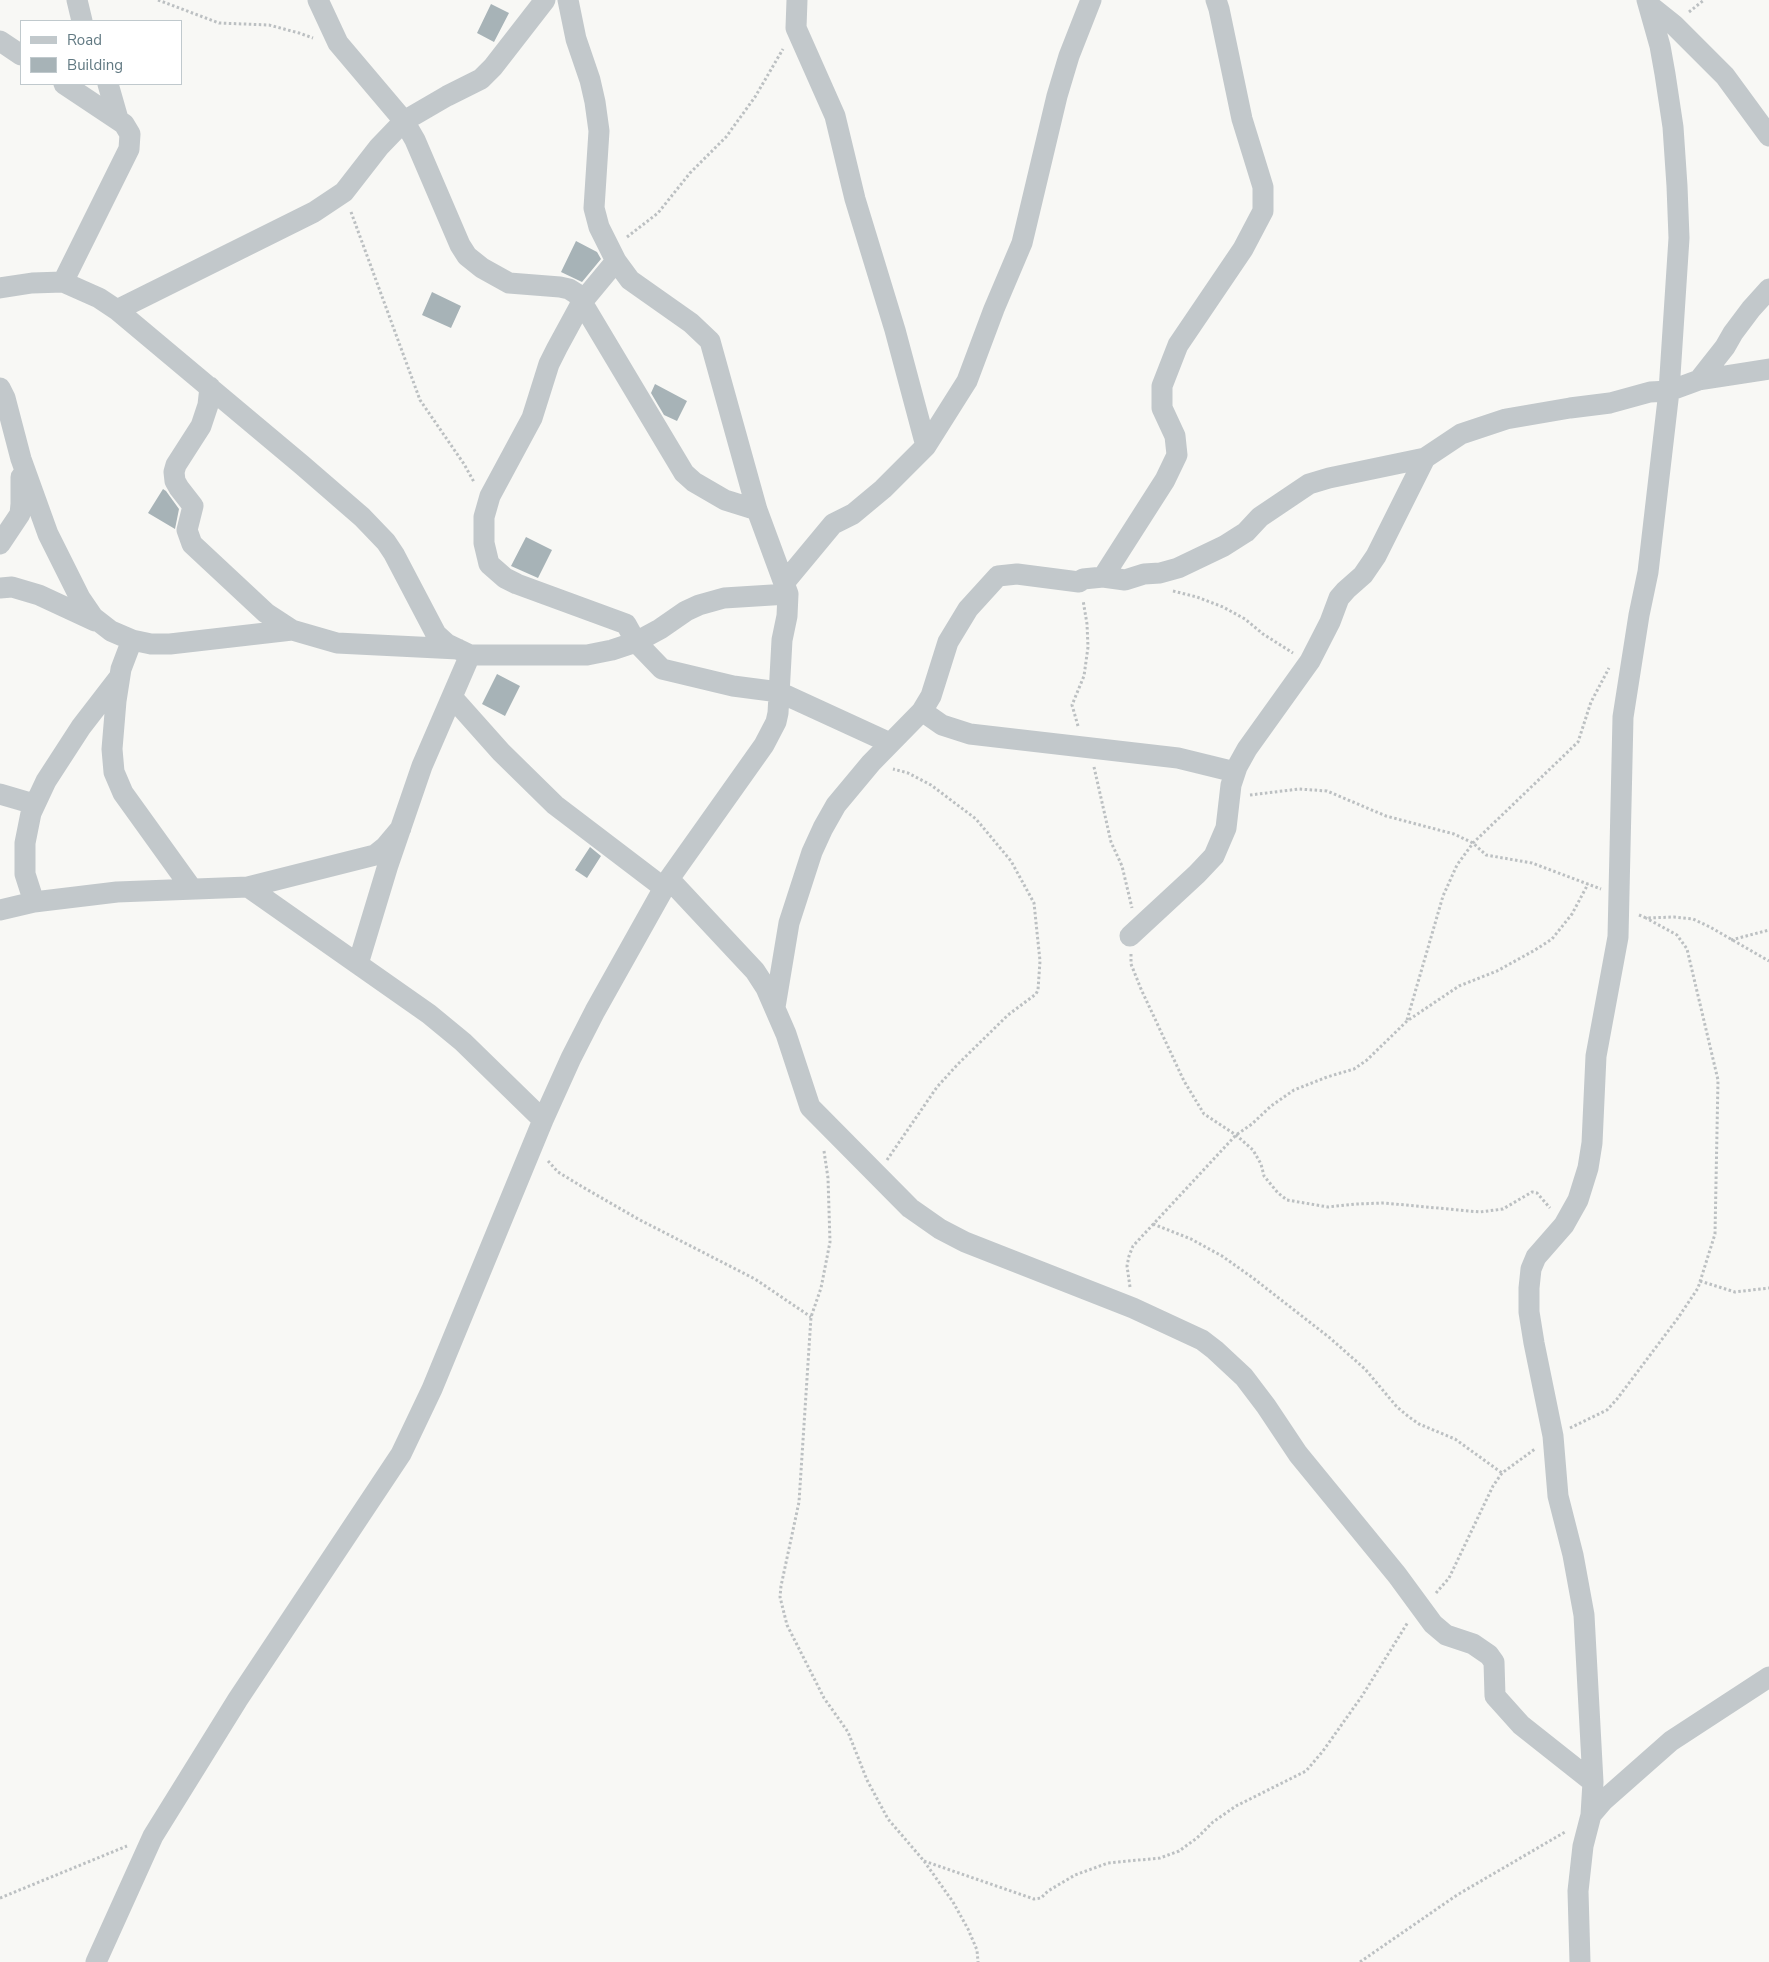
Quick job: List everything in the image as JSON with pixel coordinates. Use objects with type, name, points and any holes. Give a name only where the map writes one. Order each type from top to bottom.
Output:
[{"type":"street","points":[[77,0],[82,20]]},
{"type":"street","points":[[318,0],[338,43],[404,121],[415,140],[460,245],[467,256],[482,268],[509,283],[560,287],[577,294],[684,473],[694,482],[725,500],[757,510]]},
{"type":"street","points":[[117,310],[314,212],[344,192],[379,147],[404,121],[481,79],[493,67],[545,0]]},
{"type":"street","points":[[96,1962],[153,1836],[238,1699],[401,1454],[432,1389],[543,1120],[595,1011],[667,884],[769,737],[776,722],[782,640],[787,616],[786,589],[757,510],[710,341],[692,323],[630,280],[616,261],[599,227],[594,208],[599,131],[590,80],[576,39],[568,0]]},
{"type":"street","points":[[797,0],[796,28],[835,116],[855,198],[895,330],[926,446]]},
{"type":"street","points":[[210,388],[208,405],[201,426],[176,465],[174,472],[175,481],[193,506],[187,525],[187,535],[192,544],[266,613],[292,630],[337,643],[464,652],[587,655],[612,650],[636,642],[660,629],[686,610],[699,605],[724,598],[786,589],[833,524],[853,514],[883,489],[926,446],[967,381],[994,309],[1022,243],[1057,96],[1069,56],[1091,0]]},
{"type":"street","points":[[1103,577],[1165,480],[1177,455],[1175,436],[1162,408],[1162,386],[1178,345],[1243,249],[1263,211],[1263,186],[1242,120],[1216,0]]},
{"type":"street","points":[[1648,2],[1674,25],[1724,76],[1769,136]]},
{"type":"street","points":[[1580,1962],[1577,1916],[1579,1870],[1591,1815],[1593,1782],[1584,1615],[1573,1555],[1558,1496],[1553,1436],[1534,1343],[1529,1312],[1529,1288],[1531,1269],[1536,1257],[1564,1225],[1578,1200],[1588,1168],[1592,1143],[1596,1056],[1618,937],[1623,717],[1639,615],[1648,572],[1670,391],[1679,238],[1677,186],[1673,127],[1665,74],[1660,46],[1648,2]]},
{"type":"street","points":[[0,41],[20,54]]},
{"type":"street","points":[[63,282],[129,149],[130,134],[124,124],[66,85]]},
{"type":"street","points":[[108,85],[118,120]]},
{"type":"street","points":[[616,261],[582,302],[549,364],[532,418],[490,496],[484,517],[485,553],[489,564],[505,578],[623,622],[636,642],[662,669],[733,686],[779,692],[890,743]]},
{"type":"street","points":[[0,288],[32,283],[63,282],[99,298],[117,310],[302,465],[374,529],[394,554],[436,634],[447,644],[464,652]]},
{"type":"street","points":[[1699,380],[1726,347],[1733,333],[1751,309],[1769,289]]},
{"type":"street","points":[[775,1007],[789,923],[812,852],[823,828],[836,805],[871,763],[922,711],[931,696],[948,642],[968,609],[998,576],[1017,574],[1079,582],[1084,579],[1103,577],[1125,580],[1178,568],[1224,546],[1246,532],[1260,517],[1309,484],[1425,458],[1461,434],[1506,419],[1610,403],[1650,392],[1670,391],[1699,380],[1769,369]]},
{"type":"street","points":[[2,396],[21,459],[57,556],[80,598],[93,617],[101,624],[111,631],[132,640],[151,644],[170,644],[292,630]]},
{"type":"street","points":[[1130,936],[1214,856],[1226,828],[1231,786],[1235,772],[1247,749],[1310,661],[1330,622],[1339,598],[1363,575],[1376,556],[1425,458]]},
{"type":"street","points":[[0,544],[17,520],[21,509],[21,459]]},
{"type":"street","points":[[0,588],[12,587],[39,595],[101,624]]},
{"type":"street","points":[[132,640],[121,669],[112,749],[114,772],[118,782],[192,889]]},
{"type":"street","points":[[358,964],[422,766],[452,697],[464,652]]},
{"type":"street","points":[[34,902],[26,874],[25,843],[34,804],[46,781],[81,727],[120,677]]},
{"type":"street","points":[[452,697],[501,752],[556,805],[667,884],[755,971],[775,1007],[786,1034],[810,1107],[910,1208],[940,1229],[965,1242],[1133,1308],[1202,1340],[1215,1350],[1244,1378],[1266,1406],[1298,1454],[1397,1575],[1433,1624],[1446,1635],[1473,1644],[1489,1654],[1494,1662],[1495,1696],[1521,1725],[1593,1782]]},
{"type":"street","points":[[922,711],[942,725],[970,734],[1178,758],[1235,772]]},
{"type":"street","points":[[0,794],[34,804]]},
{"type":"street","points":[[0,910],[34,902],[117,892],[248,887],[375,854],[385,847],[401,828]]},
{"type":"street","points":[[248,887],[430,1014],[543,1120]]},
{"type":"street","points":[[1591,1815],[1603,1801],[1671,1741],[1769,1677]]},
{"type":"path","points":[[158,0],[219,23],[269,25],[315,39],[338,43]]},
{"type":"path","points":[[616,261],[625,238],[658,213],[690,173],[726,136],[755,97],[796,28]]},
{"type":"path","points":[[344,192],[420,400],[464,464],[475,484]]},
{"type":"path","points":[[1079,582],[1088,624],[1088,647],[1084,676],[1072,705],[1074,716],[1095,770],[1111,842],[1122,866],[1132,902],[1131,964],[1184,1081],[1204,1114],[1236,1135],[1253,1150],[1261,1164],[1264,1176],[1278,1193],[1287,1200],[1328,1207],[1384,1203],[1480,1212],[1503,1209],[1532,1192],[1537,1193],[1564,1225]]},
{"type":"path","points":[[1170,590],[1197,597],[1223,607],[1245,619],[1285,648],[1310,661]]},
{"type":"path","points":[[1407,1021],[1443,896],[1457,866],[1472,843],[1578,742],[1591,702],[1611,665]]},
{"type":"path","points":[[871,763],[916,776],[976,819],[1011,862],[1034,903],[1040,961],[1038,990],[1036,994],[1008,1015],[937,1087],[876,1175]]},
{"type":"path","points":[[924,1861],[1034,1899],[1041,1898],[1048,1891],[1075,1875],[1108,1863],[1160,1858],[1180,1850],[1197,1838],[1213,1822],[1236,1806],[1306,1771],[1323,1751],[1362,1696],[1419,1605],[1436,1593],[1449,1578],[1493,1486],[1502,1473],[1553,1436],[1594,1418],[1618,1400],[1678,1318],[1700,1281],[1715,1234],[1718,1080],[1687,949],[1678,935],[1588,884],[1532,863],[1486,855],[1472,843],[1454,834],[1386,816],[1327,790],[1299,789],[1266,792],[1230,799]]},
{"type":"path","points":[[1133,1308],[1127,1266],[1133,1246],[1236,1135],[1294,1090],[1354,1069],[1367,1060],[1407,1021],[1460,986],[1497,970],[1535,950],[1552,938],[1572,914],[1588,884]]},
{"type":"path","points":[[1646,918],[1674,917],[1693,919],[1769,961]]},
{"type":"path","points":[[1731,940],[1769,930]]},
{"type":"path","points":[[818,1116],[828,1178],[830,1242],[821,1288],[811,1317],[799,1502],[780,1597],[787,1626],[824,1698],[848,1732],[867,1780],[888,1819],[924,1861],[952,1902],[968,1929],[977,1950],[978,1962]]},
{"type":"path","points":[[534,1143],[558,1172],[638,1218],[755,1279],[811,1317]]},
{"type":"path","points":[[1153,1224],[1191,1238],[1222,1256],[1253,1278],[1330,1338],[1365,1369],[1397,1407],[1409,1417],[1419,1424],[1455,1439],[1502,1473]]},
{"type":"path","points":[[1700,1281],[1735,1292],[1769,1288]]},
{"type":"path","points":[[1360,1962],[1457,1896],[1591,1815]]},
{"type":"path","points":[[0,1898],[153,1836]]},
{"type":"building","points":[[491,4],[509,13],[494,42],[477,33]]},
{"type":"building","points":[[576,241],[597,252],[601,259],[582,282],[561,272]]},
{"type":"building","points":[[432,292],[461,306],[451,328],[422,315]]},
{"type":"building","points":[[655,384],[687,401],[677,421],[664,415],[651,393]]},
{"type":"building","points":[[163,489],[179,509],[175,529],[148,513]]},
{"type":"building","points":[[526,537],[552,550],[538,578],[511,566]]},
{"type":"building","points":[[497,674],[520,686],[505,716],[482,704]]},
{"type":"building","points":[[590,847],[601,856],[587,878],[575,870]]}]
